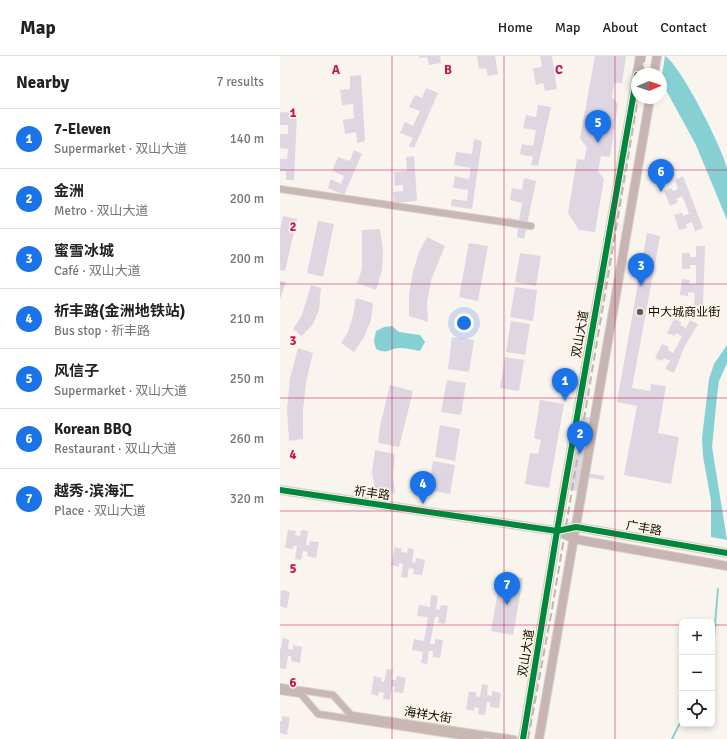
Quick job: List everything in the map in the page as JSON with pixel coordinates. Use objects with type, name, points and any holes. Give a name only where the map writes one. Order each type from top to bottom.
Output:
[{"type":"street","name":"双山大道","points":[[638,68],[640,56]]},
{"type":"street","points":[[655,68],[657,56]]},
{"type":"street","name":"双山大道","points":[[523,739],[557,530],[632,104]]},
{"type":"street","points":[[539,739],[649,104]]},
{"type":"street","points":[[280,189],[531,226]]},
{"type":"street","name":"祈丰路","points":[[280,490],[557,530]]},
{"type":"street","name":"广丰路","points":[[557,530],[576,527],[727,553]]},
{"type":"street","name":"广丰路","points":[[557,530],[574,540],[727,566]]},
{"type":"street","name":"海祥大街","points":[[280,687],[333,695],[351,714],[514,739]]},
{"type":"street","name":"海祥大街","points":[[280,691],[301,694],[318,714],[481,739]]},
{"type":"street","points":[[311,705],[312,698],[318,693]]},
{"type":"street","points":[[336,716],[342,712],[343,706]]},
{"type":"water","points":[[665,56],[672,62],[690,90],[710,126],[724,158],[727,168],[727,220],[696,145],[667,92],[667,68],[663,68]]},
{"type":"water","points":[[392,326],[399,332],[420,335],[425,342],[420,351],[403,348],[396,348],[386,351],[376,349],[374,341],[376,331],[384,327]]},
{"type":"water","points":[[727,345],[727,363],[719,381],[712,447],[727,540],[711,537],[711,501],[703,456],[702,438],[709,379],[714,364]]},
{"type":"building","points":[[419,56],[440,56],[441,63],[429,65],[427,57],[420,58]]},
{"type":"building","points":[[477,56],[495,56],[498,74],[488,76],[486,68],[479,69]]},
{"type":"building","points":[[540,56],[552,56],[557,89],[545,91],[543,83],[536,85],[533,68],[542,67]]},
{"type":"building","points":[[595,56],[626,56],[622,83],[614,83],[612,97],[618,104],[610,157],[601,156],[598,171],[604,179],[595,232],[579,230],[568,213],[577,159],[584,160],[587,148],[580,138]]},
{"type":"building","points":[[361,75],[365,141],[357,143],[356,132],[345,134],[343,120],[354,118],[353,104],[342,105],[340,90],[350,89],[350,76]]},
{"type":"building","points":[[426,88],[438,93],[414,148],[409,146],[413,138],[400,133],[405,122],[413,126],[420,111],[409,107],[415,95],[422,98]]},
{"type":"building","points":[[538,105],[551,107],[538,166],[531,165],[533,157],[520,154],[522,144],[533,146],[536,130],[523,128],[526,115],[536,117]]},
{"type":"building","points":[[280,112],[297,113],[294,180],[286,180],[286,171],[280,171],[280,159],[287,159],[288,149],[280,148],[280,134],[288,134],[288,125],[280,125]]},
{"type":"building","points":[[474,139],[482,141],[472,209],[451,206],[452,199],[467,201],[468,190],[453,188],[455,176],[469,179],[471,168],[454,165],[456,152],[472,154]]},
{"type":"building","points":[[354,150],[362,154],[344,195],[328,188],[331,179],[341,184],[344,176],[332,171],[338,157],[350,161]]},
{"type":"building","points":[[414,156],[417,201],[394,203],[393,192],[403,191],[403,185],[395,186],[394,172],[407,171],[406,157]]},
{"type":"building","points":[[683,176],[703,228],[695,231],[692,222],[686,224],[687,228],[679,230],[674,215],[682,213],[683,216],[689,214],[686,205],[682,196],[676,199],[678,202],[670,206],[664,191],[671,188],[673,191],[678,189],[675,180]]},
{"type":"building","points":[[524,178],[536,181],[524,239],[517,237],[518,229],[506,226],[508,217],[519,220],[522,203],[510,200],[512,188],[522,190]]},
{"type":"building","points":[[283,216],[297,219],[285,271],[280,270],[280,230]]},
{"type":"building","points":[[318,221],[334,224],[323,277],[307,273]]},
{"type":"building","points":[[380,229],[383,251],[382,270],[376,290],[357,283],[362,269],[362,230]]},
{"type":"building","points":[[647,233],[660,236],[632,388],[650,391],[651,384],[666,386],[658,433],[679,437],[671,484],[624,475],[637,406],[617,402]]},
{"type":"building","points":[[427,237],[445,246],[431,280],[427,303],[428,322],[409,316],[409,294],[413,272],[419,252]]},
{"type":"building","points":[[469,243],[488,246],[478,301],[459,297]]},
{"type":"building","points":[[696,246],[705,246],[703,306],[694,305],[695,293],[688,292],[688,296],[680,295],[682,279],[690,280],[689,284],[696,284],[696,265],[690,265],[690,269],[682,269],[682,253],[690,253],[690,257],[696,257]]},
{"type":"building","points":[[520,253],[541,256],[536,286],[515,282]]},
{"type":"building","points":[[280,281],[286,282],[280,299]]},
{"type":"building","points":[[311,285],[321,288],[319,310],[313,324],[302,336],[293,329],[302,315]]},
{"type":"building","points":[[515,287],[537,290],[533,321],[510,317]]},
{"type":"building","points":[[356,298],[373,303],[371,320],[364,337],[354,352],[341,343],[348,332],[353,316]]},
{"type":"building","points":[[674,319],[681,322],[680,325],[686,328],[690,320],[698,324],[684,348],[674,373],[665,369],[670,361],[664,358],[662,361],[655,358],[662,344],[669,347],[668,350],[673,353],[682,336],[676,333],[675,336],[667,333]]},
{"type":"building","points":[[511,321],[530,324],[525,355],[506,352]]},
{"type":"building","points":[[452,337],[474,340],[469,372],[448,369]]},
{"type":"building","points":[[298,348],[313,353],[306,382],[303,411],[303,439],[289,441],[287,410],[290,378]]},
{"type":"building","points":[[505,357],[524,360],[519,391],[500,388]]},
{"type":"building","points":[[447,380],[466,383],[461,415],[441,412]]},
{"type":"building","points":[[390,385],[413,391],[399,447],[378,443],[380,426]]},
{"type":"building","points":[[540,400],[564,404],[549,488],[525,484],[530,453],[538,454],[541,440],[534,438]]},
{"type":"building","points":[[578,416],[595,418],[586,473],[604,476],[604,480],[585,477],[582,492],[566,489]]},
{"type":"building","points":[[440,425],[460,429],[455,461],[435,457]]},
{"type":"building","points":[[375,450],[395,454],[393,474],[395,493],[375,491],[372,472]]},
{"type":"building","points":[[433,461],[455,465],[450,494],[428,490]]},
{"type":"building","points":[[288,530],[296,531],[295,535],[300,536],[301,530],[308,531],[306,545],[309,545],[310,541],[319,542],[316,558],[307,556],[308,552],[303,551],[301,560],[295,559],[297,546],[293,546],[293,549],[285,548]]},
{"type":"building","points":[[395,547],[402,549],[401,552],[407,553],[408,548],[414,549],[412,562],[415,563],[416,558],[425,560],[422,575],[413,574],[414,569],[409,568],[407,578],[401,577],[403,564],[399,563],[399,567],[391,565]]},
{"type":"building","points":[[501,575],[523,578],[513,635],[491,631]]},
{"type":"building","points":[[281,590],[290,592],[287,608],[280,606]]},
{"type":"building","points":[[431,595],[438,596],[436,609],[440,610],[441,605],[448,606],[445,624],[438,623],[439,617],[435,617],[430,644],[435,644],[435,639],[443,640],[440,658],[433,657],[433,651],[429,651],[427,664],[421,663],[423,652],[412,650],[414,639],[424,641],[428,617],[417,616],[419,605],[430,607]]},
{"type":"building","points":[[283,638],[289,640],[288,649],[293,650],[293,645],[302,647],[300,663],[291,661],[291,656],[288,656],[286,669],[280,668],[280,651]]},
{"type":"building","points":[[387,669],[393,670],[391,680],[396,680],[397,676],[406,678],[403,693],[394,692],[395,687],[392,686],[390,700],[383,699],[384,693],[379,692],[378,696],[371,694],[374,676],[381,678],[381,681],[384,682]]},
{"type":"building","points":[[482,684],[488,685],[487,695],[492,696],[492,691],[501,693],[499,708],[490,707],[490,702],[487,702],[485,715],[478,714],[479,708],[474,707],[474,711],[466,709],[469,691],[477,693],[476,696],[480,697]]},
{"type":"building","points":[[282,716],[290,717],[287,735],[280,733],[280,721],[282,721]]},
{"type":"waterway","points":[[715,624],[718,589]]},
{"type":"waterway","points":[[672,739],[679,725]]},
{"type":"railway","points":[[643,68],[645,56]]},
{"type":"railway","points":[[528,739],[552,609],[637,104]]},
{"type":"cycle path","points":[[523,739],[557,531],[632,104]]},
{"type":"cycle path","points":[[280,490],[557,531],[576,527],[727,553]]},
{"type":"place","name":"风信子","points":[[598,143]]},
{"type":"place","name":"Korean BBQ","points":[[661,192]]},
{"type":"place","name":"蜜雪冰城","points":[[641,286]]},
{"type":"place","name":"中大城商业街","points":[[640,312]]},
{"type":"place","name":"7-Eleven","points":[[565,401]]},
{"type":"place","name":"金洲","points":[[580,454]]},
{"type":"place","name":"祈丰路(金洲地铁站)","points":[[423,504]]},
{"type":"place","name":"越秀·滨海汇","points":[[507,605]]}]
